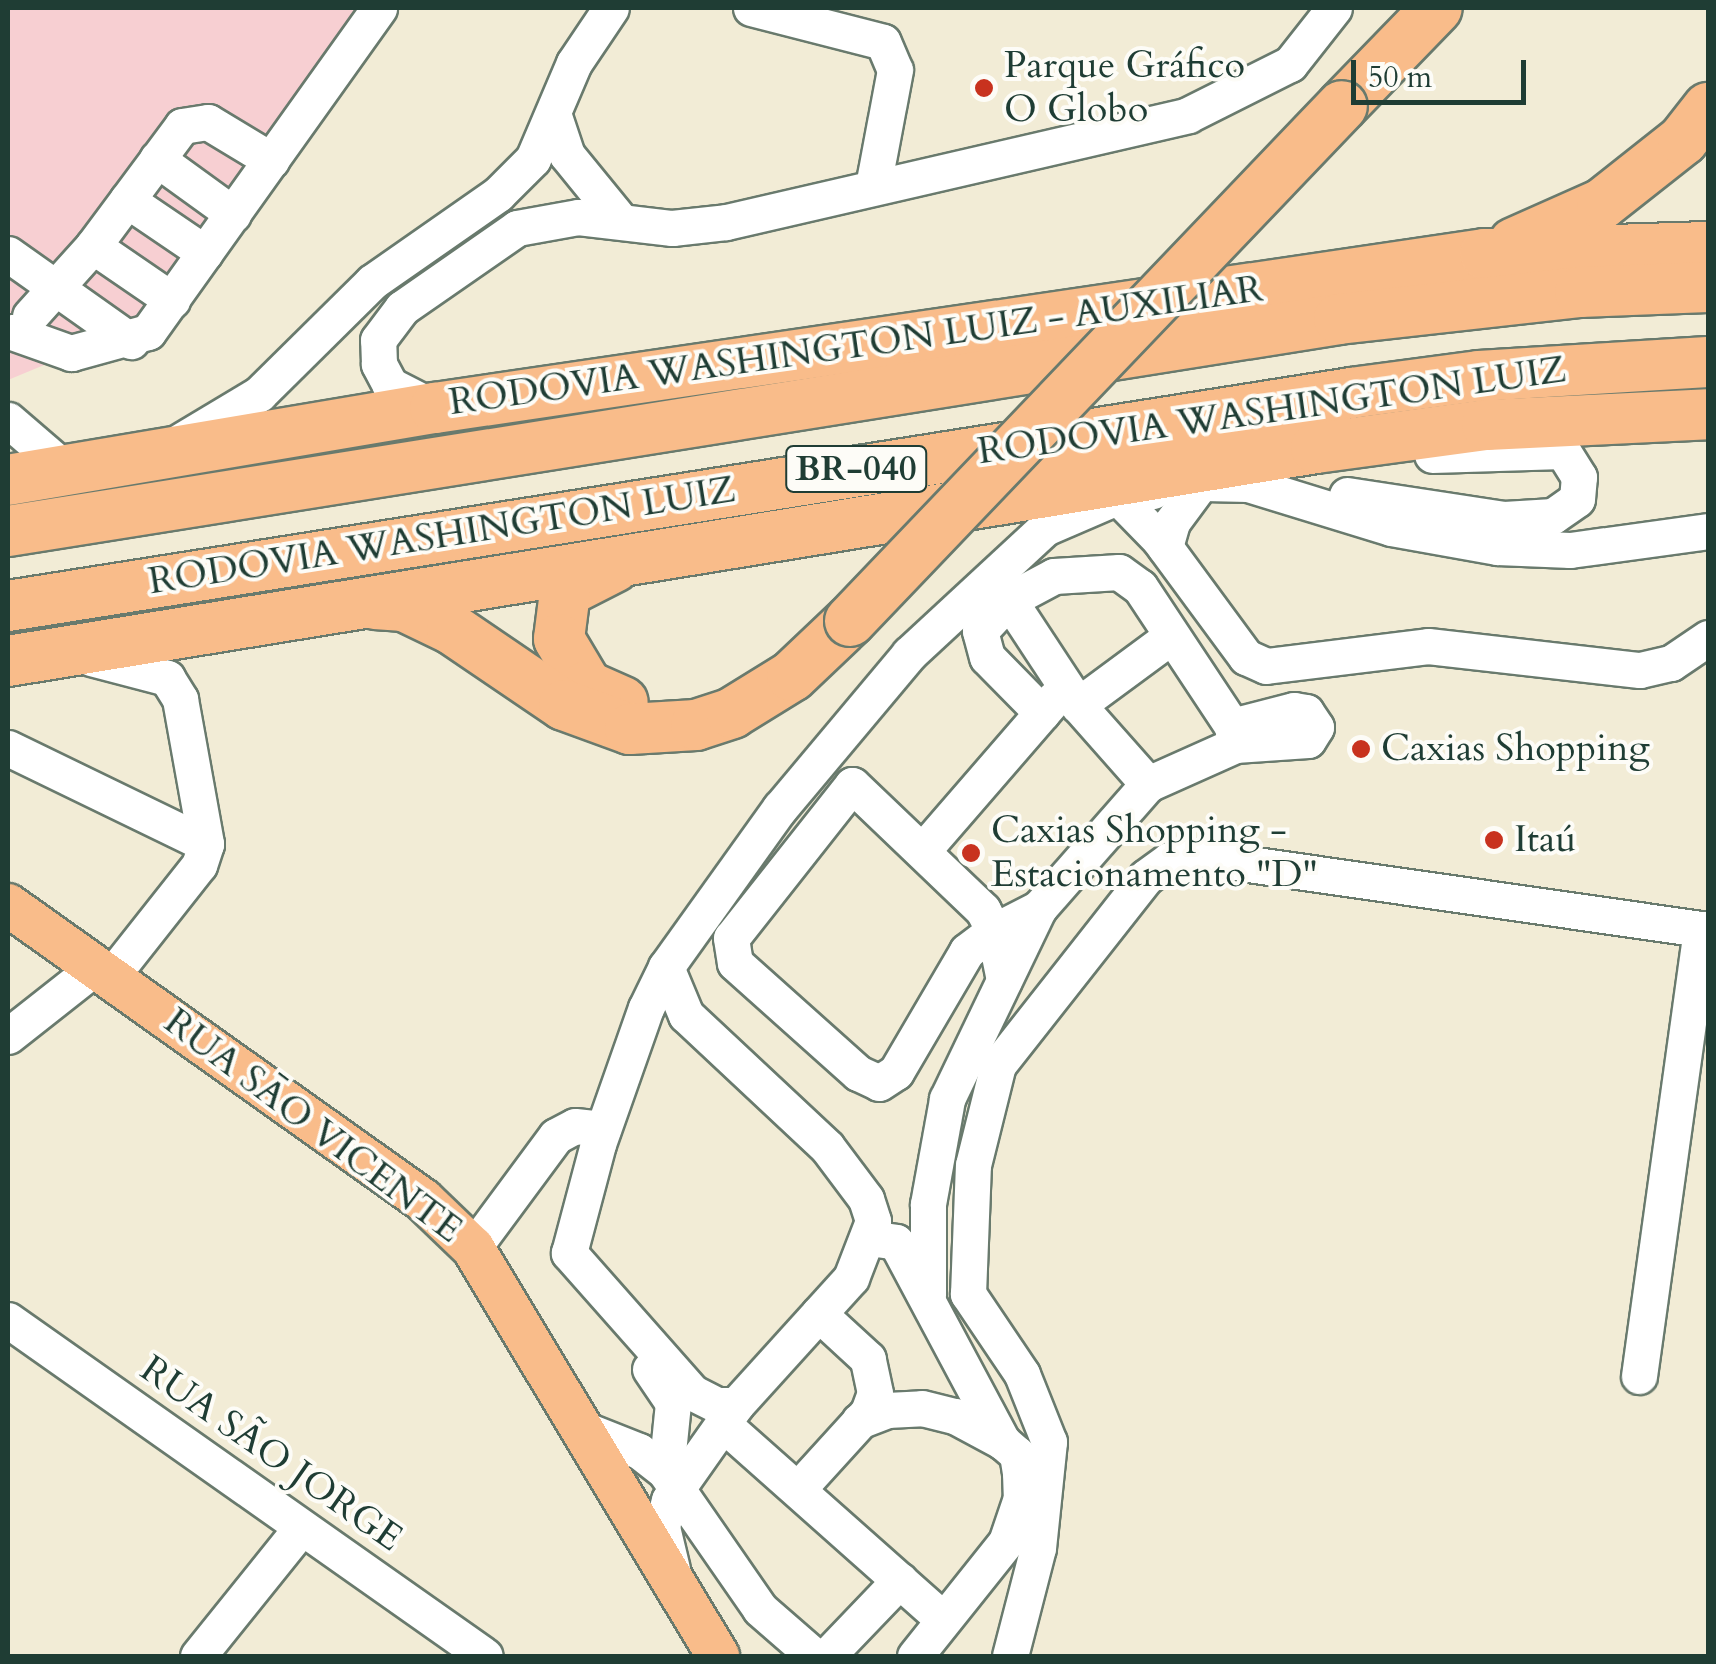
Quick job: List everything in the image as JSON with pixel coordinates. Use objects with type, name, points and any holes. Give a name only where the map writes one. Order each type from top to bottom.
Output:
[{"type":"highway","points":[[340,602],[404,606],[452,629],[564,704],[630,729],[696,725],[732,713],[792,676],[841,618],[1331,102],[1407,8]]},
{"type":"highway","points":[[1331,102],[1438,8]]},
{"type":"highway","points":[[1486,254],[1602,204],[1683,140],[1708,108]]},
{"type":"highway","name":"RODOVIA WASHINGTON LUIZ - AUXILIAR","points":[[8,480],[435,408],[1486,254],[1708,247]]},
{"type":"highway","name":"RODOVIA WASHINGTON LUIZ","points":[[8,531],[1339,319],[1580,292],[1708,287]]},
{"type":"highway","name":"RODOVIA WASHINGTON LUIZ","points":[[8,606],[1351,393],[1479,376],[1708,362]]},
{"type":"highway","points":[[1487,425],[1559,392],[1708,384]]},
{"type":"highway","points":[[8,661],[340,602],[1181,478],[1487,425],[1708,414]]},
{"type":"highway","points":[[8,511],[146,457]]},
{"type":"highway","points":[[646,556],[580,578],[559,607],[559,639],[570,666],[610,699],[682,707],[721,697],[754,682],[841,618]]},
{"type":"main road","name":"RUA SĀO VICENTE","points":[[8,905],[105,970],[423,1200],[473,1248],[672,1572],[718,1656]]},
{"type":"street","points":[[271,160],[208,122],[194,121],[182,126],[93,246],[56,289],[14,323],[71,353],[131,341],[148,332],[206,253],[379,8]]},
{"type":"street","points":[[146,457],[260,394],[372,282],[498,194],[533,160],[574,62],[611,8]]},
{"type":"street","points":[[751,8],[883,42],[894,70],[873,186]]},
{"type":"street","points":[[435,408],[390,385],[379,364],[378,340],[402,308],[517,228],[548,219],[620,220],[672,228],[726,222],[1188,115],[1290,64],[1334,8]]},
{"type":"street","points":[[554,116],[567,155],[620,220]]},
{"type":"street","points":[[157,160],[233,214]]},
{"type":"street","points":[[127,200],[206,253]]},
{"type":"street","points":[[93,246],[172,300]]},
{"type":"street","points":[[13,269],[56,289],[131,341]]},
{"type":"street","points":[[372,282],[402,308]]},
{"type":"street","points":[[8,420],[65,470]]},
{"type":"street","points":[[943,1619],[798,1490],[730,1414],[705,1400],[649,1356],[575,1266],[603,1129],[666,967],[780,808],[910,654],[1045,528],[1118,497],[1181,478],[1545,448],[1563,452],[1579,477],[1576,499],[1567,510],[1528,519],[1181,478]]},
{"type":"street","points":[[1165,547],[1181,478]]},
{"type":"street","points":[[1268,487],[1391,528],[1512,548],[1570,550],[1708,532]]},
{"type":"street","points":[[1118,497],[1165,547],[1246,657],[1266,666],[1428,646],[1640,670],[1670,664],[1708,638]]},
{"type":"street","points":[[928,1295],[928,1216],[947,1099],[1039,908],[1148,784],[1234,736],[1140,587],[1119,572],[1054,576],[1009,600],[980,631],[980,645],[1042,713]]},
{"type":"street","points":[[1009,600],[1072,695],[1148,784]]},
{"type":"street","points":[[924,849],[1042,713],[1169,638]]},
{"type":"street","points":[[8,1036],[105,970],[199,864],[206,844],[180,699],[167,678],[152,669],[60,653]]},
{"type":"street","points":[[8,748],[206,844]]},
{"type":"street","points":[[852,785],[924,849],[984,910],[980,941],[896,1072],[868,1080],[735,962],[731,938],[852,785]]},
{"type":"street","points":[[1010,1656],[1038,1548],[1048,1442],[1022,1374],[968,1294],[973,1165],[998,1065],[1146,877],[1169,860],[1200,857],[1705,930],[1638,1376]]},
{"type":"street","points":[[980,941],[1039,908]]},
{"type":"street","points":[[980,941],[1004,980]]},
{"type":"street","points":[[666,967],[686,1014],[826,1147],[866,1199],[880,1234],[928,1295],[1003,1442]]},
{"type":"street","points":[[641,1025],[686,1014]]},
{"type":"street","points":[[473,1248],[556,1136],[575,1126],[603,1129]]},
{"type":"street","points":[[670,1481],[851,1278],[880,1234],[928,1216]]},
{"type":"street","points":[[798,1490],[873,1402],[874,1370],[819,1314]]},
{"type":"street","name":"RUA SÃO JORGE","points":[[8,1320],[485,1656]]},
{"type":"street","points":[[649,1356],[673,1404],[670,1481],[662,1527],[672,1572]]},
{"type":"street","points":[[859,1420],[887,1410],[922,1408],[955,1416],[1018,1454],[1018,1514],[994,1560],[915,1656]]},
{"type":"street","points":[[586,1430],[639,1450],[670,1481],[760,1609],[814,1656]]},
{"type":"street","points":[[198,1656],[301,1528]]},
{"type":"street","points":[[828,1656],[900,1580]]},
{"type":"shaded area","points":[[8,8],[382,8],[155,342],[61,358],[8,380]]},
{"type":"place","name":"Parque Gráfico O Globo","points":[[984,88]]},
{"type":"place","name":"Caxias Shopping","points":[[1361,749]]},
{"type":"place","name":"Itaú","points":[[1494,840]]},
{"type":"place","name":"Caxias Shopping - Estacionamento \"D\"","points":[[971,853]]}]
